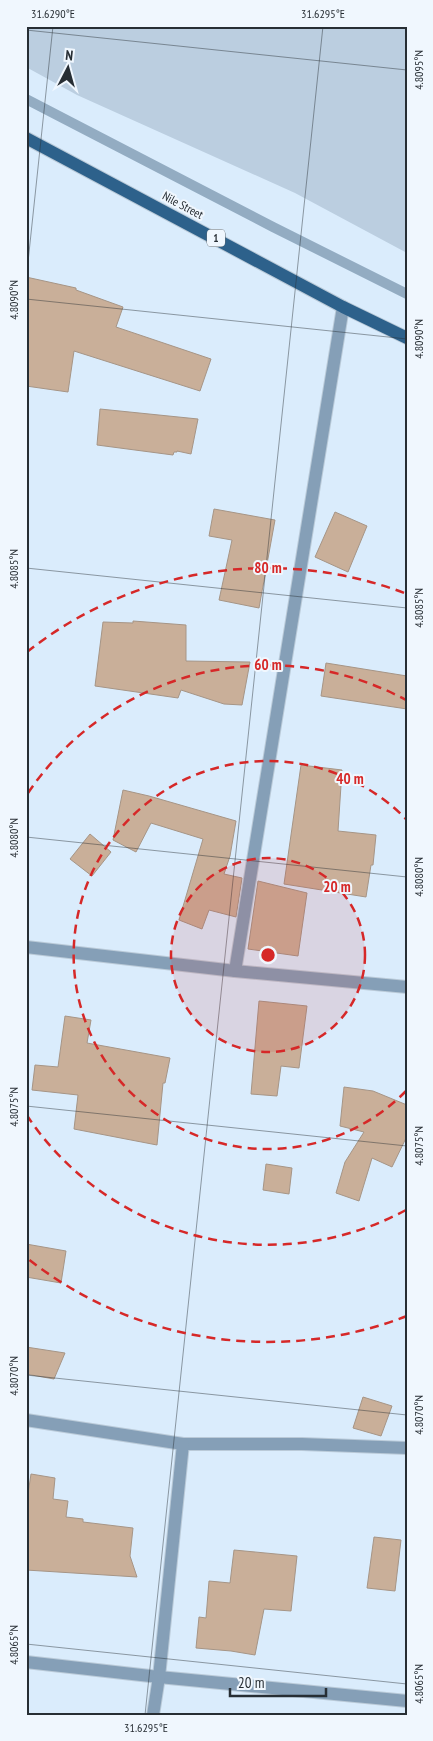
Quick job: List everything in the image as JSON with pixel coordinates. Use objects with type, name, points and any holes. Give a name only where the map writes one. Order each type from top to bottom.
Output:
[{"type":"main road","name":"Nile Street","points":[[26,138],[343,307],[407,338]]},
{"type":"street","points":[[236,971],[343,307]]},
{"type":"street","points":[[26,947],[236,971],[407,986]]},
{"type":"street","points":[[26,1420],[183,1444],[302,1444],[407,1448]]},
{"type":"street","points":[[153,1715],[159,1677],[183,1444]]},
{"type":"street","points":[[26,1662],[407,1701]]},
{"type":"shaded area","points":[[26,26],[407,26],[407,253],[295,193],[77,95],[26,67]]},
{"type":"building","points":[[26,277],[76,288],[76,290],[123,307],[116,327],[211,359],[200,391],[74,351],[68,392],[26,386]]},
{"type":"building","points":[[100,409],[198,419],[191,454],[177,451],[173,455],[97,445]]},
{"type":"building","points":[[214,509],[275,520],[259,608],[219,600],[232,540],[209,536]]},
{"type":"building","points":[[335,512],[367,526],[348,572],[315,557]]},
{"type":"building","points":[[133,621],[186,625],[186,661],[250,662],[242,705],[224,704],[181,690],[178,698],[95,686],[103,622],[133,623]]},
{"type":"building","points":[[326,663],[407,676],[407,709],[321,696]]},
{"type":"building","points":[[301,765],[342,770],[338,831],[376,835],[373,865],[371,865],[366,897],[284,884]]},
{"type":"building","points":[[123,790],[236,821],[230,856],[224,874],[242,878],[236,917],[209,910],[202,929],[179,920],[203,839],[151,823],[136,852],[113,840]]},
{"type":"building","points":[[90,834],[111,852],[92,876],[70,859]]},
{"type":"building","points":[[258,881],[307,893],[298,956],[248,949]]},
{"type":"building","points":[[259,1001],[307,1006],[299,1068],[281,1066],[277,1096],[251,1094]]},
{"type":"building","points":[[65,1016],[91,1020],[87,1043],[170,1058],[165,1083],[163,1083],[157,1145],[74,1129],[78,1095],[32,1090],[35,1065],[58,1067]]},
{"type":"building","points":[[344,1087],[373,1091],[407,1105],[407,1136],[392,1167],[372,1158],[359,1201],[336,1193],[345,1162],[364,1132],[340,1126]]},
{"type":"building","points":[[266,1164],[292,1168],[289,1194],[263,1190]]},
{"type":"building","points":[[26,1244],[66,1251],[61,1283],[26,1277]]},
{"type":"building","points":[[26,1347],[65,1353],[54,1379],[26,1374]]},
{"type":"building","points":[[363,1397],[392,1406],[381,1436],[353,1428]]},
{"type":"building","points":[[31,1474],[55,1478],[53,1499],[68,1501],[66,1517],[83,1519],[83,1522],[133,1528],[130,1556],[137,1577],[26,1570],[26,1507]]},
{"type":"building","points":[[374,1537],[401,1540],[395,1591],[367,1588]]},
{"type":"building","points":[[234,1550],[297,1556],[291,1611],[264,1609],[255,1655],[196,1648],[199,1617],[206,1618],[209,1581],[230,1583]]},
{"type":"waterway","points":[[26,99],[407,294]]}]
